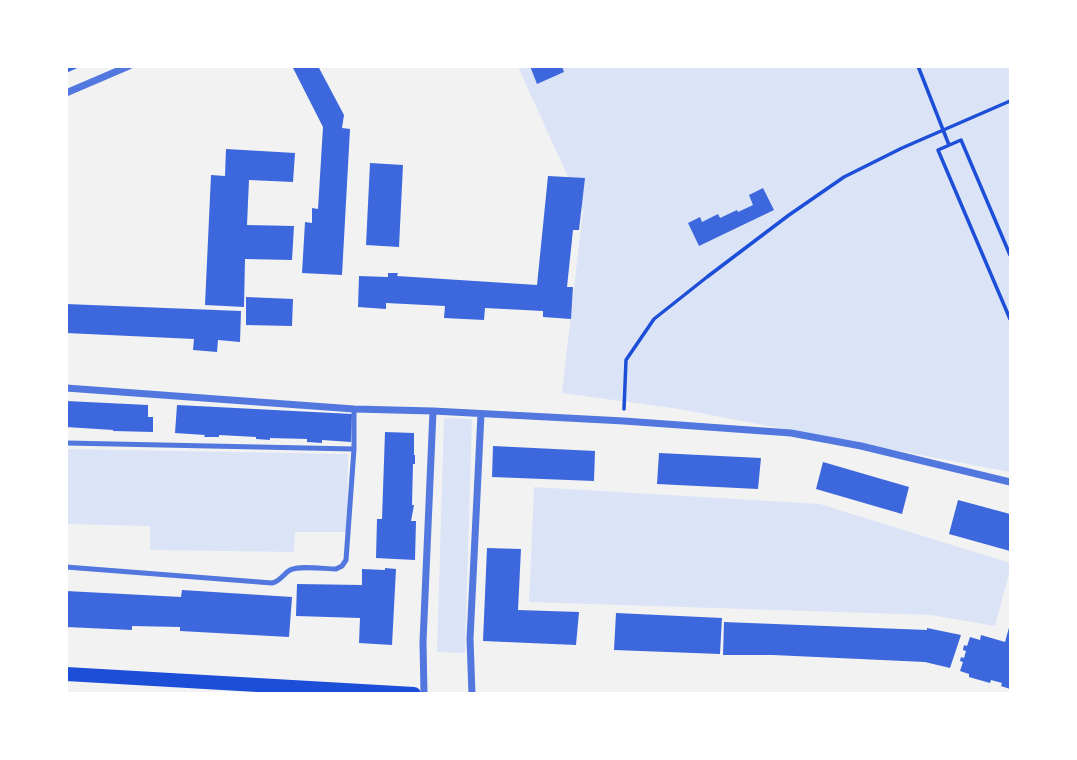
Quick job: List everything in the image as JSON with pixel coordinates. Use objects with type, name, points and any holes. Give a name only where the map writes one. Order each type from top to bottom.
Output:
[{"type":"main road","points":[[66,674],[414,694]]},
{"type":"street","points":[[66,93],[129,66]]},
{"type":"street","points":[[66,388],[354,409],[624,421],[791,433],[861,446],[1010,482]]},
{"type":"street","points":[[424,694],[423,642],[433,411]]},
{"type":"street","points":[[472,694],[470,639],[481,414]]},
{"type":"lane","points":[[66,567],[272,583],[278,582],[287,571],[296,568],[336,569],[342,566],[346,560],[354,449],[354,409]]},
{"type":"lane","points":[[66,443],[354,449]]},
{"type":"path","points":[[919,67],[950,145]]},
{"type":"path","points":[[624,421],[626,360],[654,319],[789,215],[844,177],[943,129],[1010,101]]},
{"type":"path","points":[[1010,256],[961,140],[938,150],[1010,319]]},
{"type":"shaded area","points":[[518,67],[1010,67],[1010,472],[679,409],[562,393],[583,210]]},
{"type":"shaded area","points":[[444,418],[472,419],[465,653],[437,652]]},
{"type":"shaded area","points":[[67,449],[348,454],[347,532],[295,532],[294,552],[150,550],[150,526],[67,524]]},
{"type":"shaded area","points":[[534,487],[820,504],[1010,563],[1010,570],[995,626],[931,615],[529,602]]},
{"type":"building","points":[[66,66],[82,66],[66,73]]},
{"type":"building","points":[[292,66],[318,66],[344,115],[342,128],[350,129],[342,275],[302,273],[305,222],[312,223],[312,208],[318,209],[323,127]]},
{"type":"building","points":[[530,66],[562,66],[564,72],[537,84]]},
{"type":"building","points":[[226,149],[295,153],[293,182],[249,180],[247,225],[294,226],[292,260],[245,259],[244,307],[205,305],[211,175],[225,176]]},
{"type":"building","points":[[370,163],[403,165],[399,247],[366,245]]},
{"type":"building","points":[[548,176],[585,178],[579,230],[573,230],[567,287],[573,287],[571,319],[543,317],[543,311],[485,308],[484,320],[444,318],[445,306],[386,303],[386,309],[358,307],[359,276],[388,277],[388,273],[398,273],[397,276],[537,285]]},
{"type":"building","points":[[763,188],[774,210],[699,246],[688,223],[700,217],[702,222],[718,214],[720,218],[753,205],[749,195]]},
{"type":"building","points":[[246,297],[293,299],[292,326],[246,325]]},
{"type":"building","points":[[66,304],[241,311],[240,342],[218,340],[217,352],[193,350],[194,339],[66,333]]},
{"type":"building","points":[[66,401],[148,405],[148,417],[153,417],[153,432],[66,427]]},
{"type":"building","points":[[177,405],[352,414],[351,442],[322,440],[322,443],[307,442],[307,439],[270,440],[219,435],[204,437],[205,435],[175,433]]},
{"type":"building","points":[[385,432],[414,433],[414,505],[411,521],[416,521],[415,560],[376,558],[377,519],[382,519]]},
{"type":"building","points":[[493,446],[595,451],[594,481],[492,477]]},
{"type":"building","points":[[659,453],[761,458],[758,489],[657,484]]},
{"type":"building","points":[[823,462],[909,487],[902,514],[816,489]]},
{"type":"building","points":[[958,500],[1010,514],[1010,551],[949,534]]},
{"type":"building","points":[[487,548],[521,549],[518,610],[579,612],[576,645],[483,641]]},
{"type":"building","points":[[362,569],[396,569],[392,645],[359,643],[360,618],[296,616],[297,584],[362,585]]},
{"type":"building","points":[[182,590],[292,597],[289,637],[180,631],[180,627],[132,626],[132,630],[66,627],[66,591],[181,597]]},
{"type":"building","points":[[616,613],[722,618],[720,654],[614,650]]},
{"type":"building","points":[[724,622],[927,628],[961,635],[950,668],[925,662],[723,655]]},
{"type":"building","points":[[1010,624],[1010,689],[1001,686],[1002,683],[991,680],[990,683],[969,677],[969,674],[960,671],[963,662],[960,661],[961,657],[964,658],[966,651],[963,650],[964,645],[967,646],[970,637],[980,640],[981,635],[1005,642]]}]
